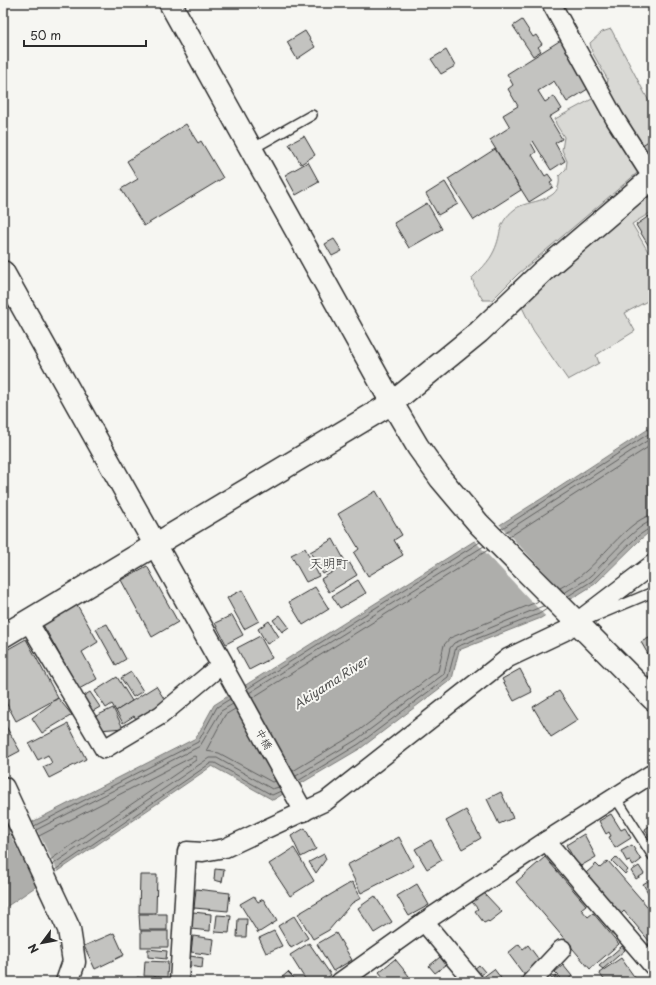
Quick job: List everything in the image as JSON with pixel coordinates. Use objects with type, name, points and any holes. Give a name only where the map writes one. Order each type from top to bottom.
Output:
[{"type":"street","points":[[170,3],[252,148],[392,403],[418,447],[441,479],[479,524],[572,620],[653,699]]},
{"type":"street","points":[[3,636],[392,403],[479,332],[543,271],[653,177],[615,119],[552,3]]},
{"type":"street","points":[[3,272],[226,671],[161,715],[104,749],[28,621]]},
{"type":"street","points":[[179,982],[187,852],[203,852],[225,848],[301,806],[326,801],[508,658],[565,631],[572,620],[653,564]]},
{"type":"street","name":"中橋","points":[[226,671],[301,806]]},
{"type":"street","points":[[340,982],[424,922],[546,841],[653,773]]},
{"type":"street","points":[[6,794],[69,929],[74,962],[67,982]]},
{"type":"street","points":[[546,841],[653,966]]},
{"type":"street","points":[[424,922],[474,982]]},
{"type":"street","points":[[531,982],[562,949]]},
{"type":"lane","points":[[252,148],[312,115]]},
{"type":"lane","points":[[572,620],[653,592]]},
{"type":"lane","points":[[615,797],[653,856]]},
{"type":"shaded area","points":[[611,29],[653,109],[653,141],[643,168],[518,274],[492,300],[483,300],[475,287],[472,278],[490,259],[497,244],[502,224],[505,219],[520,206],[543,199],[556,192],[559,185],[559,176],[566,169],[567,161],[562,150],[564,137],[556,124],[555,119],[605,92],[608,80],[592,52],[590,43],[602,32]]},
{"type":"shaded area","points":[[647,195],[653,206],[653,211],[632,224],[653,260],[653,298],[625,313],[635,331],[596,355],[599,363],[568,380],[533,330],[521,305],[572,257]]},
{"type":"water","name":"Akiyama River","points":[[653,426],[653,529],[595,584],[541,618],[459,650],[452,679],[361,748],[273,800],[212,766],[3,909],[3,837],[196,738],[214,705],[552,492]]},
{"type":"pier","points":[[498,523],[572,601],[546,617],[473,539]]},
{"type":"pier","points":[[32,820],[59,874],[37,889],[9,832]]},
{"type":"building","points":[[522,20],[533,37],[536,35],[542,44],[538,47],[541,51],[533,56],[513,26]]},
{"type":"building","points":[[305,31],[315,47],[297,59],[287,42]]},
{"type":"building","points":[[561,40],[591,87],[567,102],[554,81],[538,91],[545,102],[554,96],[562,109],[549,117],[562,139],[555,143],[565,161],[551,170],[533,141],[531,143],[536,152],[532,155],[545,176],[548,174],[553,181],[550,183],[553,187],[529,202],[490,140],[510,127],[503,115],[518,106],[508,89],[513,85],[507,74]]},
{"type":"building","points":[[446,50],[455,66],[441,74],[431,59]]},
{"type":"building","points":[[186,124],[198,143],[201,141],[223,178],[144,226],[121,189],[138,179],[127,161]]},
{"type":"building","points":[[304,136],[315,155],[301,164],[289,144]]},
{"type":"building","points":[[653,138],[653,163],[638,148]]},
{"type":"building","points":[[495,149],[521,190],[474,220],[448,179]]},
{"type":"building","points":[[308,162],[319,182],[296,195],[285,175]]},
{"type":"building","points":[[445,182],[458,204],[438,215],[426,194]]},
{"type":"building","points":[[427,203],[442,229],[409,248],[394,223]]},
{"type":"building","points":[[649,216],[653,222],[653,253],[636,225]]},
{"type":"building","points":[[334,239],[342,251],[332,256],[325,244]]},
{"type":"building","points":[[376,491],[402,535],[394,540],[403,555],[368,576],[354,553],[359,549],[338,514]]},
{"type":"building","points":[[333,539],[345,561],[323,574],[310,552]]},
{"type":"building","points":[[305,548],[319,576],[306,582],[291,555]]},
{"type":"building","points":[[349,562],[357,575],[329,592],[321,579]]},
{"type":"building","points":[[147,566],[178,622],[152,637],[121,580]]},
{"type":"building","points":[[358,580],[366,593],[340,608],[332,596]]},
{"type":"building","points":[[315,587],[329,609],[303,625],[289,602]]},
{"type":"building","points":[[242,590],[259,621],[244,629],[227,598]]},
{"type":"building","points":[[76,603],[98,642],[82,652],[97,679],[79,689],[42,623]]},
{"type":"building","points":[[232,615],[243,635],[226,644],[215,623]]},
{"type":"building","points":[[280,615],[289,627],[282,632],[273,620]]},
{"type":"building","points":[[269,621],[279,637],[267,644],[258,629]]},
{"type":"building","points":[[107,624],[126,659],[116,665],[96,629]]},
{"type":"building","points":[[260,636],[272,658],[249,670],[237,648]]},
{"type":"building","points":[[653,636],[653,663],[641,642]]},
{"type":"building","points":[[26,639],[58,698],[16,721],[3,697],[3,652]]},
{"type":"building","points":[[520,669],[532,692],[514,701],[502,679]]},
{"type":"building","points":[[131,672],[143,691],[133,697],[121,678]]},
{"type":"building","points":[[117,677],[132,701],[116,711],[112,704],[106,708],[95,691]]},
{"type":"building","points":[[156,686],[168,705],[139,723],[134,716],[123,723],[116,711]]},
{"type":"building","points":[[559,691],[578,720],[551,737],[533,707]]},
{"type":"building","points":[[90,692],[100,707],[88,714],[79,699]]},
{"type":"building","points":[[58,698],[72,715],[42,733],[32,718]]},
{"type":"building","points":[[113,708],[123,728],[100,730],[94,717]]},
{"type":"building","points":[[3,721],[20,751],[3,760]]},
{"type":"building","points":[[68,724],[86,759],[49,778],[43,767],[52,763],[48,755],[38,760],[29,744]]},
{"type":"building","points":[[501,792],[513,818],[499,824],[487,799]]},
{"type":"building","points":[[466,810],[481,838],[462,849],[446,821]]},
{"type":"building","points":[[611,814],[621,830],[625,828],[631,838],[615,848],[609,837],[611,836],[609,832],[606,834],[599,821]]},
{"type":"building","points":[[651,825],[653,827],[653,845],[645,829]]},
{"type":"building","points":[[305,828],[316,849],[301,857],[291,836]]},
{"type":"building","points":[[584,834],[596,857],[579,867],[566,845]]},
{"type":"building","points":[[399,837],[414,866],[361,893],[347,865]]},
{"type":"building","points":[[431,840],[442,860],[427,869],[415,849]]},
{"type":"building","points":[[632,845],[641,860],[633,866],[630,861],[627,862],[621,851]]},
{"type":"building","points":[[294,848],[314,881],[290,896],[269,864]]},
{"type":"building","points":[[324,854],[326,859],[316,873],[309,862]]},
{"type":"building","points":[[545,857],[586,905],[581,909],[588,917],[593,913],[619,944],[590,969],[516,882]]},
{"type":"building","points":[[616,857],[628,870],[625,874],[612,861]]},
{"type":"building","points":[[608,861],[653,913],[653,951],[648,945],[650,942],[624,911],[621,914],[586,873],[596,864],[600,868]]},
{"type":"building","points":[[639,866],[644,874],[636,879],[631,871]]},
{"type":"building","points":[[215,869],[224,870],[222,882],[214,880]]},
{"type":"building","points":[[140,875],[157,875],[156,913],[139,913]]},
{"type":"building","points":[[653,878],[653,901],[643,884]]},
{"type":"building","points":[[352,882],[361,898],[352,903],[329,930],[313,939],[298,914]]},
{"type":"building","points":[[417,884],[429,905],[409,916],[397,896]]},
{"type":"building","points":[[196,889],[230,893],[228,911],[194,908]]},
{"type":"building","points":[[484,893],[502,912],[489,922],[484,923],[475,911],[478,909],[472,902]]},
{"type":"building","points":[[254,896],[258,902],[263,899],[277,921],[258,933],[240,904]]},
{"type":"building","points":[[375,896],[392,922],[374,933],[358,908]]},
{"type":"building","points":[[193,912],[211,914],[210,931],[191,929]]},
{"type":"building","points":[[139,914],[167,914],[167,930],[140,930]]},
{"type":"building","points":[[217,915],[231,916],[229,933],[215,932]]},
{"type":"building","points":[[294,916],[308,938],[291,948],[278,926]]},
{"type":"building","points":[[238,919],[247,919],[246,937],[237,937]]},
{"type":"building","points":[[141,931],[168,931],[168,947],[141,947]]},
{"type":"building","points":[[274,931],[282,946],[266,953],[259,938]]},
{"type":"building","points":[[114,933],[124,955],[95,969],[84,946]]},
{"type":"building","points":[[336,933],[352,960],[333,971],[317,944]]},
{"type":"building","points":[[193,936],[214,939],[212,955],[191,952]]},
{"type":"building","points":[[309,943],[331,975],[321,982],[307,982],[290,955]]},
{"type":"building","points":[[519,944],[523,949],[528,945],[540,961],[525,976],[508,953]]},
{"type":"building","points":[[622,946],[625,950],[603,969],[599,966]]},
{"type":"building","points":[[148,949],[167,951],[166,959],[148,957]]},
{"type":"building","points":[[190,956],[203,958],[202,968],[189,966]]},
{"type":"building","points":[[440,957],[446,965],[435,973],[429,966]]},
{"type":"building","points":[[621,958],[638,982],[606,982],[599,973]]},
{"type":"building","points":[[395,959],[409,976],[401,982],[387,982],[379,972]]},
{"type":"building","points":[[145,961],[168,962],[167,977],[144,976]]},
{"type":"building","points":[[479,965],[485,972],[479,977],[473,970]]},
{"type":"building","points":[[563,965],[572,976],[565,982],[555,972]]},
{"type":"building","points":[[494,969],[504,982],[485,982],[482,978]]},
{"type":"building","points":[[288,972],[295,979],[292,982],[280,982],[279,980]]},
{"type":"building","points":[[458,974],[464,982],[448,982]]},
{"type":"building","points":[[548,975],[552,979],[556,976],[561,982],[544,982],[542,980]]},
{"type":"building","points":[[137,977],[172,981],[172,982],[136,982]]},
{"type":"district","name":"天明町","points":[[329,563]]}]
